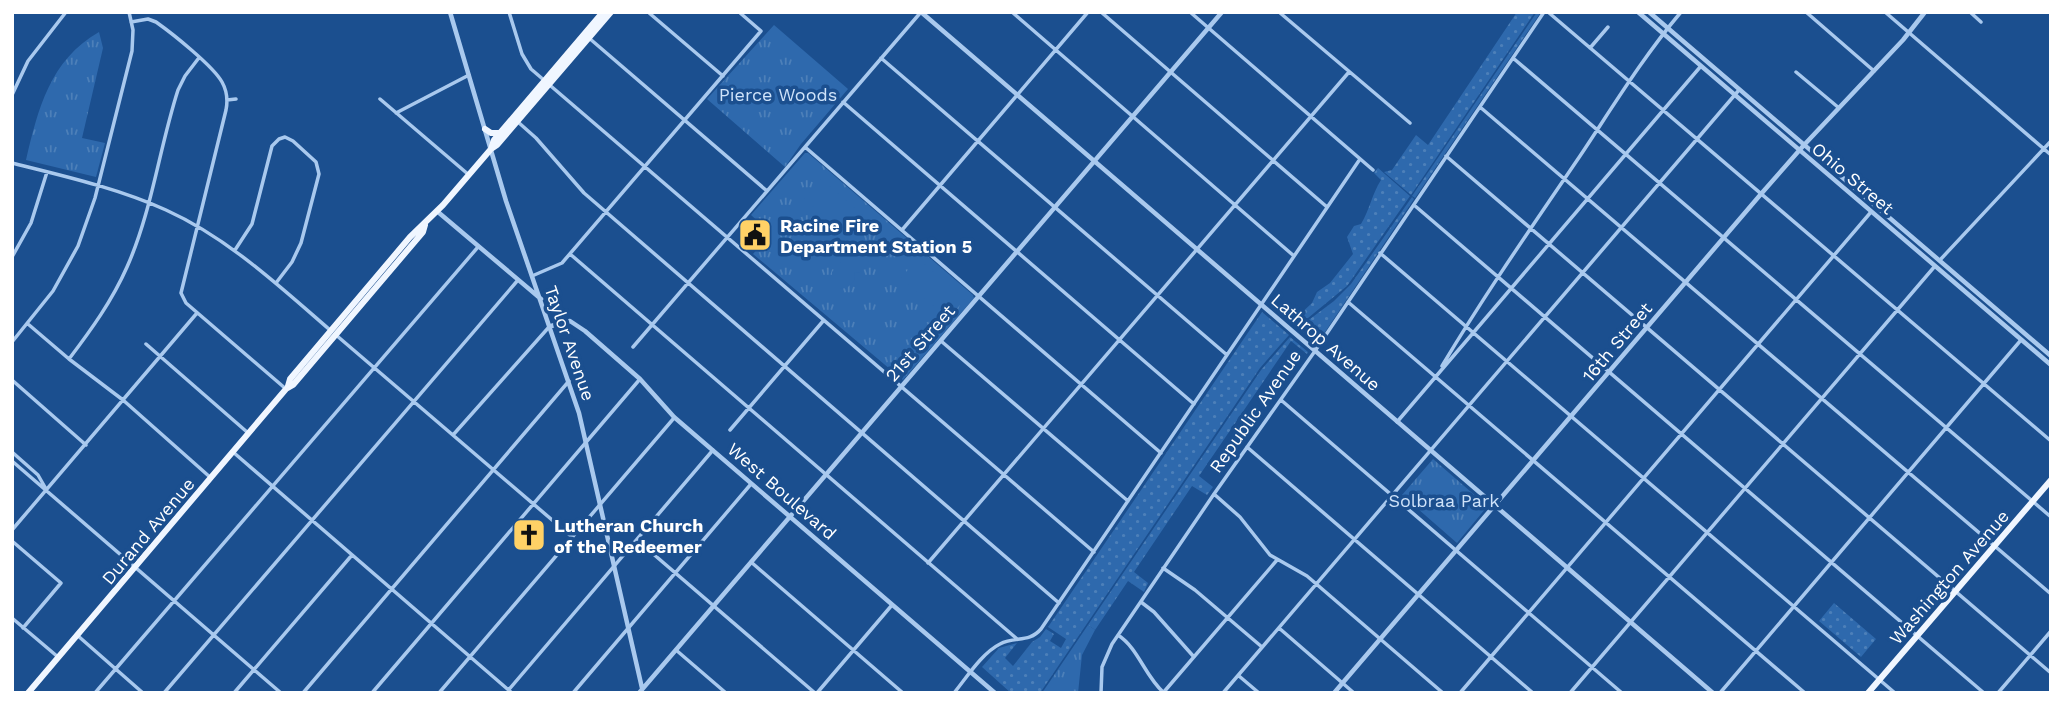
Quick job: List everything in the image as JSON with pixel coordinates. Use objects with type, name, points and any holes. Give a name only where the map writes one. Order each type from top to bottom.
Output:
[{"type":"main road","name":"Durand Avenue","points":[[491,149],[518,122],[603,12]]},
{"type":"main road","name":"Durand Avenue","points":[[27,693],[287,388],[290,379],[333,332],[410,237],[438,212],[491,149],[499,133],[611,12]]},
{"type":"main road","points":[[485,129],[491,133],[499,133]]},
{"type":"main road","name":"Washington Avenue","points":[[1868,693],[2051,480]]},
{"type":"street","points":[[12,95],[23,69],[66,12]]},
{"type":"street","points":[[12,342],[67,269],[88,222],[131,58],[133,44],[129,12]]},
{"type":"street","name":"Taylor Avenue","points":[[450,12],[491,149],[569,381],[586,442],[643,692]]},
{"type":"street","points":[[509,12],[525,61],[547,82],[1094,552]]},
{"type":"street","points":[[648,12],[723,76]]},
{"type":"street","points":[[532,276],[559,266],[761,31],[739,12]]},
{"type":"street","points":[[633,347],[921,12]]},
{"type":"street","name":"Lathrop Avenue","points":[[921,12],[1713,693]]},
{"type":"street","points":[[1012,12],[1294,256]]},
{"type":"street","points":[[902,230],[1088,12]]},
{"type":"street","points":[[1101,12],[1327,207]]},
{"type":"street","points":[[1190,12],[1373,170]]},
{"type":"street","name":"21st Street","points":[[643,692],[713,606],[1222,12]]},
{"type":"street","points":[[1279,12],[1410,123]]},
{"type":"street","points":[[1546,12],[2051,441]]},
{"type":"street","name":"Republic Avenue","points":[[1101,693],[1104,661],[1118,635],[1546,12]]},
{"type":"street","name":"Ohio Street","points":[[1638,12],[1665,31],[1734,96],[1899,236],[2051,356]]},
{"type":"street","name":"Ohio Street","points":[[1649,12],[1665,31]]},
{"type":"street","points":[[1435,376],[1497,277],[1629,82],[1681,12]]},
{"type":"street","points":[[1806,12],[1874,71]]},
{"type":"street","points":[[1885,12],[2051,155]]},
{"type":"street","name":"16th Street","points":[[1334,693],[1760,194],[1908,34],[1925,12]]},
{"type":"street","points":[[1970,12],[1981,22]]},
{"type":"street","points":[[131,22],[148,19],[156,22],[218,76],[226,92],[227,100],[181,293],[184,300],[198,313],[287,388]]},
{"type":"street","points":[[1590,48],[1608,27]]},
{"type":"street","points":[[589,38],[767,191]]},
{"type":"street","points":[[69,359],[113,295],[138,240],[178,90],[198,58]]},
{"type":"street","points":[[881,58],[1227,355]]},
{"type":"street","points":[[1513,58],[2051,517]]},
{"type":"street","points":[[1397,422],[1703,64]]},
{"type":"street","name":"Ohio Street","points":[[1703,64],[1740,90],[1906,233],[1937,264]]},
{"type":"street","points":[[928,563],[1349,72]]},
{"type":"street","points":[[1797,72],[1839,108]]},
{"type":"street","points":[[396,113],[469,75]]},
{"type":"street","points":[[1223,693],[1740,90]]},
{"type":"street","points":[[227,100],[236,99]]},
{"type":"street","points":[[380,99],[469,175]]},
{"type":"street","points":[[843,102],[1194,404]]},
{"type":"street","points":[[1480,107],[2051,594]]},
{"type":"street","points":[[518,122],[606,212],[1059,603]]},
{"type":"street","points":[[234,250],[252,224],[272,146],[278,139],[285,137],[314,159],[319,174],[301,243],[292,262],[276,284]]},
{"type":"street","points":[[1570,693],[1937,264],[2051,141]]},
{"type":"street","points":[[805,147],[1161,453]]},
{"type":"street","points":[[1446,156],[2051,673]]},
{"type":"street","points":[[954,693],[994,647],[1003,642],[1028,639],[1039,632],[1360,159]]},
{"type":"street","points":[[12,163],[98,185],[149,202],[197,226],[234,250],[572,537]]},
{"type":"street","points":[[12,257],[31,223],[47,172]]},
{"type":"street","points":[[1413,205],[1984,693]]},
{"type":"street","points":[[438,212],[542,300]]},
{"type":"street","points":[[1460,693],[1871,212]]},
{"type":"street","points":[[1899,236],[1906,233]]},
{"type":"street","points":[[96,693],[478,247]]},
{"type":"street","points":[[1380,253],[1895,693]]},
{"type":"street","points":[[570,254],[1018,640]]},
{"type":"street","points":[[164,693],[518,280]]},
{"type":"street","points":[[1348,302],[1805,693]]},
{"type":"street","points":[[12,530],[198,313]]},
{"type":"street","points":[[730,430],[824,320]]},
{"type":"street","name":"West Boulevard","points":[[551,326],[566,321],[577,324],[640,379],[674,417],[995,693]]},
{"type":"street","points":[[28,324],[123,400],[211,478]]},
{"type":"street","points":[[453,436],[551,326]]},
{"type":"street","points":[[1720,693],[2024,337]]},
{"type":"street","name":"Ohio Street","points":[[2024,337],[2051,365]]},
{"type":"street","points":[[941,341],[1128,501]]},
{"type":"street","points":[[146,344],[249,433]]},
{"type":"street","points":[[372,693],[640,379]]},
{"type":"street","points":[[12,380],[86,444]]},
{"type":"street","points":[[303,693],[569,381]]},
{"type":"street","points":[[1281,400],[1622,693]]},
{"type":"street","points":[[439,693],[674,417]]},
{"type":"street","points":[[1247,447],[1533,693]]},
{"type":"street","points":[[233,452],[509,692],[713,450]]},
{"type":"street","points":[[12,452],[38,475],[46,491]]},
{"type":"street","points":[[12,461],[281,693]]},
{"type":"street","points":[[573,693],[751,484]]},
{"type":"street","points":[[1214,494],[1233,510],[1260,545],[1277,560],[1317,584],[1443,693]]},
{"type":"street","points":[[637,540],[816,693],[892,605]]},
{"type":"street","points":[[12,541],[61,583],[23,628]]},
{"type":"street","points":[[234,693],[352,555]]},
{"type":"street","points":[[1118,635],[1131,646],[1149,678],[1164,693],[1277,560]]},
{"type":"street","points":[[751,562],[903,693]]},
{"type":"street","points":[[1163,568],[1195,590],[1262,648]]},
{"type":"street","points":[[1141,602],[1154,612],[1194,657]]},
{"type":"street","points":[[12,618],[58,657]]},
{"type":"street","points":[[1279,628],[1354,693]]},
{"type":"street","points":[[1998,693],[2051,631]]},
{"type":"street","points":[[77,635],[143,693]]},
{"type":"street","points":[[676,650],[726,693]]},
{"type":"street","points":[[1238,675],[1259,693]]},
{"type":"green space","points":[[1517,12],[1535,12],[1411,195],[1384,172],[1392,170],[1416,135],[1428,145]]},
{"type":"green space","points":[[1537,12],[1541,12],[1415,198],[1412,196]]},
{"type":"green space","name":"Pierce Woods","points":[[774,25],[848,89],[785,167],[707,99]]},
{"type":"green space","points":[[99,32],[103,48],[82,138],[105,143],[96,177],[26,160],[41,104],[58,71],[82,43]]},
{"type":"green space","points":[[805,153],[973,295],[974,298],[903,380],[753,254],[771,233],[751,215]]},
{"type":"green space","points":[[1378,168],[1410,196],[1347,286],[1297,327],[1287,319],[1290,314],[1296,318],[1312,303],[1317,292],[1330,283],[1353,254],[1347,237],[1354,226],[1361,224],[1367,213],[1381,180],[1374,173]]},
{"type":"green space","points":[[821,179],[869,221],[852,241],[804,199]]},
{"type":"green space","points":[[1412,197],[1414,199],[1317,344],[1298,328],[1334,301],[1351,284]]},
{"type":"green space","points":[[816,218],[848,245],[860,244],[872,257],[860,272],[854,273],[855,280],[847,288],[840,289],[832,282],[832,272],[841,262],[841,255],[832,264],[800,236]]},
{"type":"green space","points":[[918,258],[965,299],[948,319],[901,278]]},
{"type":"green space","points":[[1262,312],[1289,335],[1260,368],[1040,693],[1011,693],[982,667],[999,648],[1017,643],[1005,658],[1013,666],[1046,629],[1054,634],[1050,641],[1061,648],[1066,639],[1048,627]]},
{"type":"green space","points":[[1290,337],[1308,352],[1307,354],[1291,341],[1199,476],[1213,487],[1207,495],[1192,486],[1134,572],[1148,583],[1144,592],[1128,581],[1095,630],[1088,625],[1261,370]]},
{"type":"green space","name":"Solbraa Park","points":[[1433,459],[1486,505],[1457,543],[1402,495]]},
{"type":"green space","points":[[1834,603],[1876,639],[1861,657],[1819,621]]},
{"type":"green space","points":[[1088,625],[1095,630],[1082,655],[1078,693],[1042,693]]},
{"type":"place","name":"Racine Fire Department Station 5","points":[[755,235]]},
{"type":"place","name":"Lutheran Church of the Redeemer","points":[[529,535]]}]
